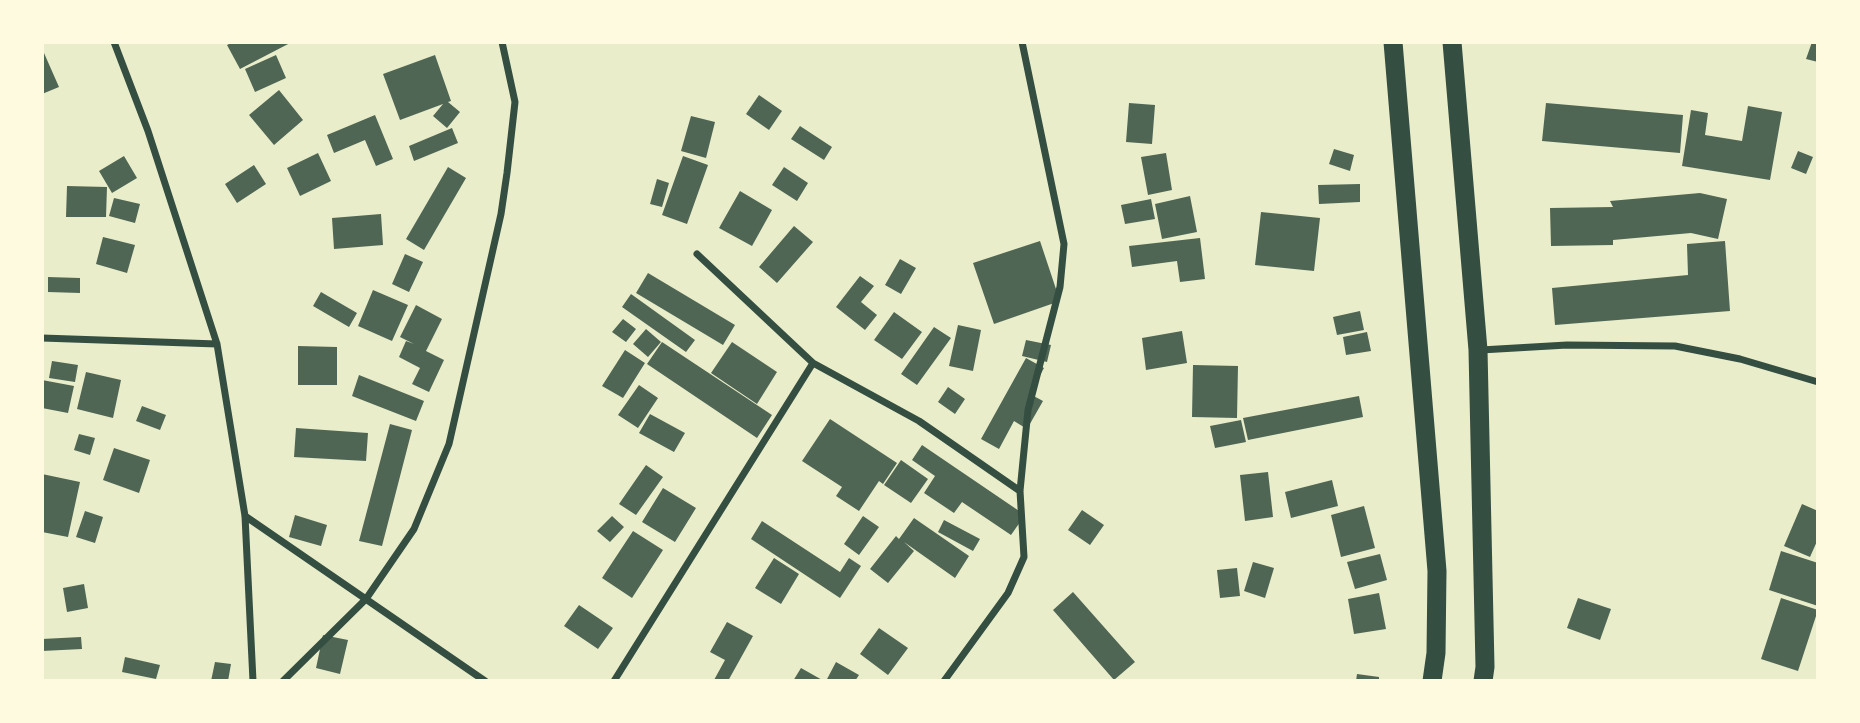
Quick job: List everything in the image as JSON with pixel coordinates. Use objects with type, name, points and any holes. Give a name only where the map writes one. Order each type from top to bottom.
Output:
[{"type":"highway","points":[[1393,42],[1437,571],[1436,653],[1432,681]]},
{"type":"highway","points":[[1452,42],[1478,350],[1485,667],[1483,681]]},
{"type":"street","points":[[114,42],[148,131],[217,344],[245,516],[254,681]]},
{"type":"street","points":[[283,681],[366,599],[414,529],[449,444],[501,214],[507,173],[515,102],[502,42]]},
{"type":"street","points":[[944,681],[1008,593],[1024,557],[1020,491],[1028,410],[1060,287],[1064,244],[1022,42]]},
{"type":"street","points":[[697,254],[813,363],[919,421],[1020,491]]},
{"type":"street","points":[[42,338],[217,344]]},
{"type":"street","points":[[1478,350],[1567,345],[1675,346],[1740,359],[1818,382]]},
{"type":"street","points":[[614,681],[813,363]]},
{"type":"street","points":[[245,516],[485,681]]},
{"type":"building","points":[[233,42],[292,42],[240,69],[227,45]]},
{"type":"building","points":[[1812,42],[1818,42],[1818,62],[1806,59]]},
{"type":"building","points":[[44,53],[59,87],[42,94],[42,54]]},
{"type":"building","points":[[276,55],[286,78],[255,92],[245,69]]},
{"type":"building","points":[[435,55],[451,101],[448,102],[460,112],[447,128],[433,116],[443,104],[400,120],[383,74]]},
{"type":"building","points":[[279,90],[303,120],[274,145],[249,115]]},
{"type":"building","points":[[759,95],[782,111],[769,130],[746,114]]},
{"type":"building","points":[[1129,103],[1155,105],[1152,144],[1126,142]]},
{"type":"building","points":[[1546,103],[1683,115],[1680,153],[1542,141]]},
{"type":"building","points":[[1748,106],[1782,112],[1770,180],[1682,166],[1691,110],[1708,113],[1705,135],[1742,141]]},
{"type":"building","points":[[375,115],[393,159],[376,166],[365,140],[334,153],[327,135]]},
{"type":"building","points":[[691,116],[715,122],[706,158],[681,151]]},
{"type":"building","points":[[800,126],[832,147],[824,160],[791,139]]},
{"type":"building","points":[[452,128],[458,143],[414,161],[409,146]]},
{"type":"building","points":[[1334,149],[1354,155],[1350,171],[1329,164]]},
{"type":"building","points":[[1798,151],[1813,157],[1806,174],[1791,168]]},
{"type":"building","points":[[318,153],[331,181],[300,196],[287,168]]},
{"type":"building","points":[[1166,153],[1172,190],[1148,195],[1141,157]]},
{"type":"building","points":[[124,156],[137,178],[112,193],[99,171]]},
{"type":"building","points":[[683,156],[708,165],[687,224],[662,215]]},
{"type":"building","points":[[254,165],[266,184],[237,203],[225,184]]},
{"type":"building","points":[[448,167],[466,178],[424,250],[406,239]]},
{"type":"building","points":[[784,167],[808,183],[797,201],[772,185]]},
{"type":"building","points":[[657,179],[669,183],[662,207],[650,204]]},
{"type":"building","points":[[1360,184],[1360,202],[1319,204],[1318,185]]},
{"type":"building","points":[[67,186],[107,187],[106,217],[66,217]]},
{"type":"building","points":[[740,191],[772,210],[752,246],[719,228]]},
{"type":"building","points":[[1700,193],[1727,199],[1718,239],[1691,233],[1613,240],[1613,245],[1551,246],[1550,208],[1613,207],[1610,201]]},
{"type":"building","points":[[1190,196],[1197,232],[1162,239],[1155,204]]},
{"type":"building","points":[[114,198],[140,204],[135,223],[109,216]]},
{"type":"building","points":[[1151,199],[1155,219],[1125,224],[1121,205]]},
{"type":"building","points":[[1261,212],[1320,218],[1314,271],[1255,265]]},
{"type":"building","points":[[381,214],[383,245],[334,249],[332,218]]},
{"type":"building","points":[[794,226],[813,242],[777,283],[759,267]]},
{"type":"building","points":[[103,237],[135,245],[127,273],[96,264]]},
{"type":"building","points":[[1200,238],[1205,279],[1180,282],[1177,261],[1132,267],[1129,246]]},
{"type":"building","points":[[1040,241],[1060,301],[994,324],[973,263]]},
{"type":"building","points":[[1725,241],[1730,311],[1555,325],[1552,288],[1688,275],[1687,244]]},
{"type":"building","points":[[405,254],[423,262],[409,292],[392,284]]},
{"type":"building","points":[[900,259],[916,268],[901,294],[885,285]]},
{"type":"building","points":[[648,273],[735,325],[723,345],[636,293]]},
{"type":"building","points":[[860,276],[874,286],[861,302],[877,315],[865,330],[836,307]]},
{"type":"building","points":[[48,277],[80,278],[80,293],[48,292]]},
{"type":"building","points":[[373,290],[408,305],[392,341],[358,326]]},
{"type":"building","points":[[321,292],[357,313],[349,327],[313,306]]},
{"type":"building","points":[[631,294],[695,340],[686,352],[622,307]]},
{"type":"building","points":[[416,305],[442,319],[426,351],[444,360],[429,392],[412,384],[420,368],[399,357],[406,341],[414,344],[400,337]]},
{"type":"building","points":[[1360,311],[1364,330],[1337,335],[1333,317]]},
{"type":"building","points":[[894,312],[922,332],[902,359],[874,340]]},
{"type":"building","points":[[623,319],[636,329],[626,342],[612,332]]},
{"type":"building","points":[[958,325],[981,330],[973,371],[949,366]]},
{"type":"building","points":[[934,327],[951,338],[917,385],[901,374]]},
{"type":"building","points":[[646,329],[661,342],[648,357],[633,344]]},
{"type":"building","points":[[1182,331],[1187,363],[1146,370],[1142,338]]},
{"type":"building","points":[[1367,332],[1371,351],[1346,355],[1343,337]]},
{"type":"building","points":[[1026,340],[1051,345],[1047,362],[1022,356]]},
{"type":"building","points":[[662,342],[772,415],[757,438],[647,364]]},
{"type":"building","points":[[732,342],[777,372],[757,404],[711,373]]},
{"type":"building","points":[[298,346],[337,347],[337,385],[298,385]]},
{"type":"building","points":[[625,350],[645,363],[623,398],[602,386]]},
{"type":"building","points":[[1026,358],[1044,368],[1030,394],[1043,401],[1027,429],[1014,421],[999,449],[981,439]]},
{"type":"building","points":[[52,361],[78,365],[75,382],[49,378]]},
{"type":"building","points":[[1193,365],[1238,366],[1237,418],[1192,417]]},
{"type":"building","points":[[86,372],[121,380],[113,418],[77,409]]},
{"type":"building","points":[[359,375],[424,401],[416,421],[352,396]]},
{"type":"building","points":[[42,380],[74,386],[68,413],[42,408]]},
{"type":"building","points":[[639,385],[658,398],[638,428],[618,415]]},
{"type":"building","points":[[948,387],[965,399],[955,414],[938,402]]},
{"type":"building","points":[[1359,396],[1363,417],[1248,440],[1243,418]]},
{"type":"building","points":[[142,406],[166,415],[160,430],[136,421]]},
{"type":"building","points":[[650,414],[685,433],[674,452],[639,433]]},
{"type":"building","points":[[830,419],[897,463],[883,484],[879,481],[859,511],[836,496],[842,487],[802,461]]},
{"type":"building","points":[[1241,420],[1246,442],[1215,448],[1210,426]]},
{"type":"building","points":[[390,424],[412,430],[382,546],[359,541]]},
{"type":"building","points":[[296,428],[368,433],[366,461],[294,457]]},
{"type":"building","points":[[79,434],[95,438],[90,455],[74,450]]},
{"type":"building","points":[[922,445],[1025,515],[1011,535],[962,502],[954,513],[924,493],[935,476],[912,460]]},
{"type":"building","points":[[114,448],[150,460],[139,493],[103,480]]},
{"type":"building","points":[[901,460],[928,479],[911,503],[884,485]]},
{"type":"building","points":[[646,465],[663,477],[636,515],[619,504]]},
{"type":"building","points":[[1268,472],[1273,517],[1245,521],[1240,475]]},
{"type":"building","points":[[42,474],[80,482],[68,537],[42,532]]},
{"type":"building","points":[[1332,480],[1338,506],[1291,518],[1285,492]]},
{"type":"building","points":[[663,488],[696,508],[675,542],[642,522]]},
{"type":"building","points":[[1802,504],[1818,511],[1818,539],[1810,557],[1784,546]]},
{"type":"building","points":[[1364,506],[1375,548],[1341,557],[1331,515]]},
{"type":"building","points":[[1082,510],[1104,525],[1090,545],[1068,530]]},
{"type":"building","points":[[85,511],[103,517],[95,543],[76,537]]},
{"type":"building","points":[[295,515],[327,525],[321,546],[289,537]]},
{"type":"building","points":[[612,516],[624,527],[610,542],[597,531]]},
{"type":"building","points":[[863,516],[879,527],[859,555],[844,544]]},
{"type":"building","points":[[914,518],[969,556],[955,578],[904,542],[914,551],[888,583],[870,569],[896,536],[899,539]]},
{"type":"building","points":[[944,520],[980,539],[973,551],[938,532]]},
{"type":"building","points":[[762,521],[840,572],[849,558],[861,566],[840,598],[751,539]]},
{"type":"building","points":[[633,531],[663,550],[632,598],[602,578]]},
{"type":"building","points":[[1781,551],[1818,563],[1818,606],[1769,590]]},
{"type":"building","points":[[1380,554],[1387,580],[1355,589],[1347,562]]},
{"type":"building","points":[[774,558],[799,574],[781,604],[755,588]]},
{"type":"building","points":[[1253,562],[1274,568],[1265,598],[1244,591]]},
{"type":"building","points":[[1237,568],[1240,596],[1220,598],[1217,570]]},
{"type":"building","points":[[84,584],[88,608],[67,612],[63,588]]},
{"type":"building","points":[[1073,592],[1135,662],[1114,680],[1053,610]]},
{"type":"building","points":[[1379,593],[1386,629],[1354,634],[1348,599]]},
{"type":"building","points":[[1578,598],[1611,609],[1600,640],[1567,628]]},
{"type":"building","points":[[1781,598],[1818,610],[1798,671],[1761,659]]},
{"type":"building","points":[[579,605],[613,628],[598,649],[564,626]]},
{"type":"building","points":[[727,622],[753,636],[728,681],[715,681],[725,660],[710,652]]},
{"type":"building","points":[[879,628],[908,648],[888,675],[860,654]]},
{"type":"building","points":[[323,635],[348,640],[340,674],[316,668]]},
{"type":"building","points":[[81,637],[82,649],[42,651],[42,639]]},
{"type":"building","points":[[125,657],[160,665],[156,679],[122,672]]},
{"type":"building","points":[[215,662],[231,664],[228,681],[211,681]]},
{"type":"building","points":[[836,662],[859,675],[855,681],[826,681]]},
{"type":"building","points":[[801,668],[824,681],[793,681]]},
{"type":"building","points":[[1357,674],[1379,677],[1379,681],[1356,681]]}]
